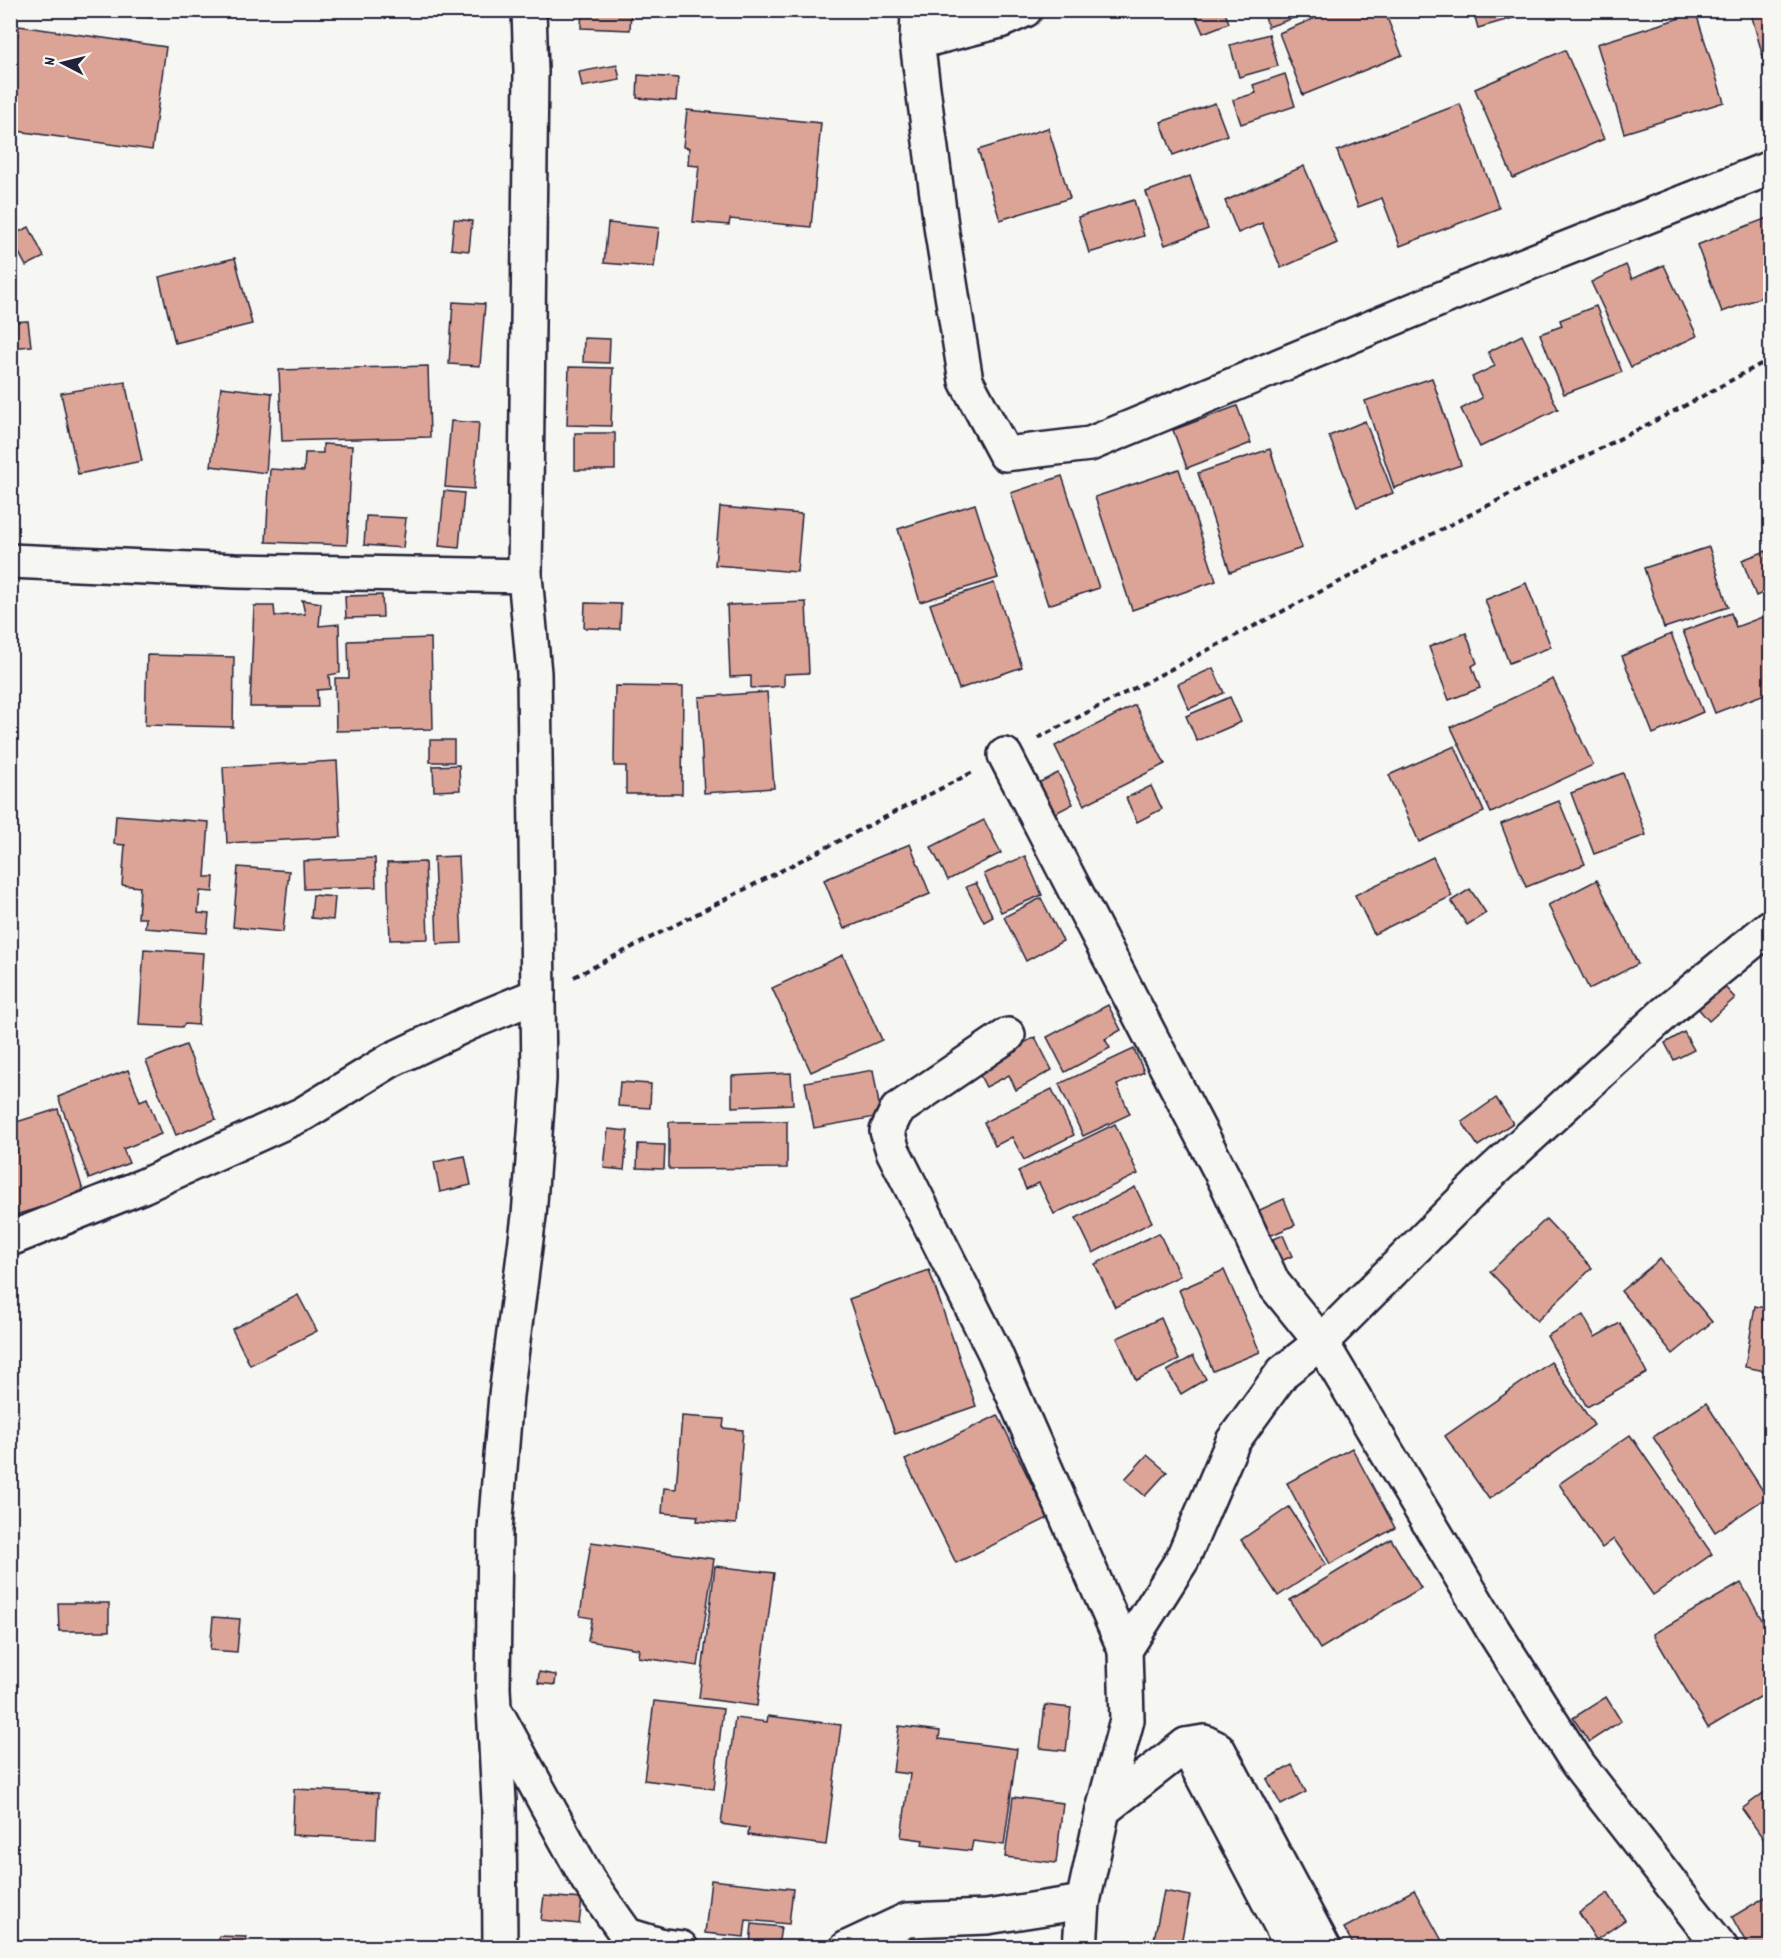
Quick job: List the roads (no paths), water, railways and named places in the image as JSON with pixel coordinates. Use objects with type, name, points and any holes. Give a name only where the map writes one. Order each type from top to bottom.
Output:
[{"type":"street","points":[[500,1947],[499,1814],[494,1709],[495,1530],[506,1395],[529,1216],[539,1079],[534,673],[525,576],[531,72],[529,10]]},
{"type":"street","points":[[1025,10],[1000,21],[917,26],[942,233],[966,381],[1005,454],[1090,444],[1496,276],[1770,168]]},
{"type":"street","points":[[10,561],[235,571],[525,576]]},
{"type":"street","points":[[1005,755],[1229,1188],[1273,1283],[1321,1342],[1493,1630],[1578,1764],[1722,1947]]},
{"type":"street","points":[[1125,1650],[1182,1560],[1233,1441],[1283,1372],[1321,1342],[1485,1178],[1665,1012],[1770,927]]},
{"type":"street","points":[[10,1239],[143,1186],[303,1114],[391,1060],[467,1024],[538,995]]},
{"type":"street","points":[[1008,1035],[897,1110],[887,1131],[893,1151],[994,1351],[1125,1650],[1127,1720],[1103,1810],[1083,1902],[1080,1947]]},
{"type":"street","points":[[494,1709],[588,1880],[627,1935],[663,1946],[681,1947]]},
{"type":"street","points":[[1103,1810],[1185,1745],[1204,1742],[1218,1749],[1324,1947]]},
{"type":"street","points":[[1185,1745],[1293,1947]]},
{"type":"street","points":[[847,1947],[907,1920],[987,1917],[1083,1902]]}]
